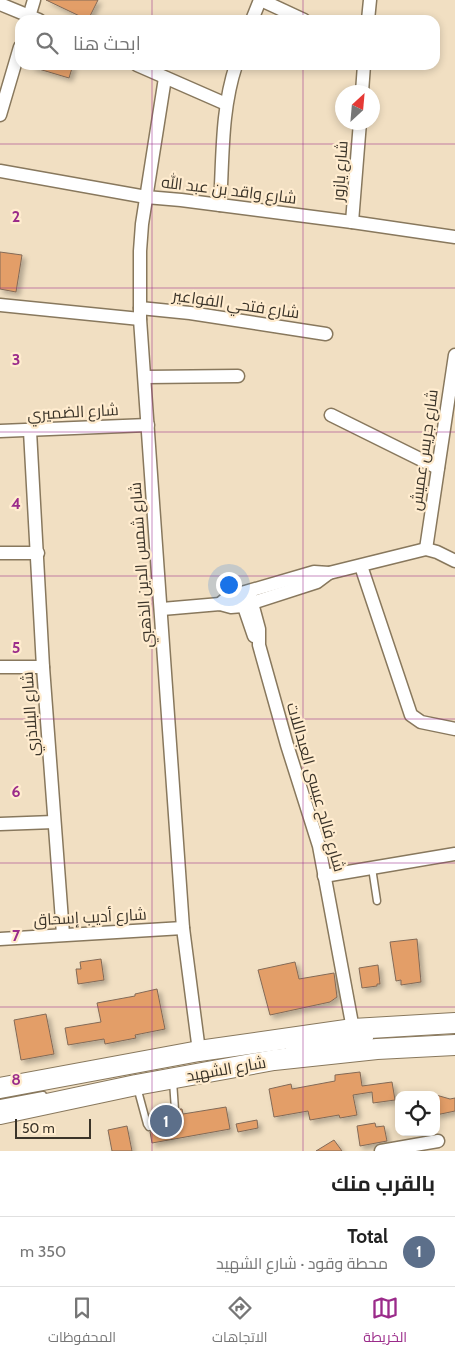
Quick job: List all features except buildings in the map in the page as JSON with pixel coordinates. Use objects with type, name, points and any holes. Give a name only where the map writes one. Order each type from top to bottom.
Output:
[{"type":"highway","name":"شارع الشهيد","points":[[0,1088],[199,1051],[353,1029],[455,1023]]},
{"type":"highway","name":"شارع الشهيد","points":[[0,1114],[136,1085],[274,1060],[377,1049],[455,1045]]},
{"type":"street","points":[[32,15],[34,0]]},
{"type":"street","points":[[254,15],[261,0],[293,15]]},
{"type":"street","points":[[368,15],[370,0]]},
{"type":"street","points":[[0,4],[25,15]]},
{"type":"street","points":[[0,115],[15,64]]},
{"type":"street","points":[[147,70],[226,104]]},
{"type":"street","points":[[220,205],[226,104],[234,70]]},
{"type":"street","points":[[363,85],[364,70]]},
{"type":"street","name":"شارع شمس الدين الذهبي","points":[[164,78],[140,251],[140,314],[146,376],[183,928],[199,1051]]},
{"type":"street","name":"شارع يازور","points":[[352,222],[359,130]]},
{"type":"street","name":"شارع واقد بن عبد الله","points":[[0,170],[146,197],[352,222],[455,237]]},
{"type":"street","name":"شارع فتحي الفواعير","points":[[0,305],[140,314],[190,313],[326,334]]},
{"type":"street","name":"شارع جريس عميش","points":[[426,549],[455,355]]},
{"type":"street","points":[[146,376],[238,376]]},
{"type":"street","points":[[331,415],[438,468]]},
{"type":"street","name":"شارع الضميري","points":[[0,431],[148,425]]},
{"type":"street","name":"شارع البلاذري","points":[[30,431],[43,667],[63,934]]},
{"type":"street","points":[[162,608],[220,604],[228,597],[246,599],[314,572],[329,573],[426,549],[455,561]]},
{"type":"street","points":[[0,553],[38,554]]},
{"type":"street","points":[[361,566],[411,715],[421,722],[455,729]]},
{"type":"street","name":"شارع فالح عيسى العبداللات","points":[[246,599],[251,630],[259,644],[286,745],[319,846],[353,1029]]},
{"type":"street","points":[[0,667],[43,667]]},
{"type":"street","points":[[0,824],[54,822]]},
{"type":"street","points":[[324,876],[455,854]]},
{"type":"street","name":"شارع أديب إسحاق","points":[[0,939],[183,928]]},
{"type":"street","points":[[381,1151],[438,1141]]},
{"type":"lane","points":[[372,868],[377,901]]},
{"type":"lane","points":[[228,1054],[340,1036],[400,1030],[455,1028]]},
{"type":"lane","points":[[281,1050],[379,1037]]},
{"type":"lane","points":[[173,1079],[175,1110]]},
{"type":"lane","points":[[136,1085],[149,1127]]},
{"type":"lane","points":[[0,1098],[47,1092],[0,1103]]},
{"type":"place","name":"Total","points":[[166,1121]]}]
